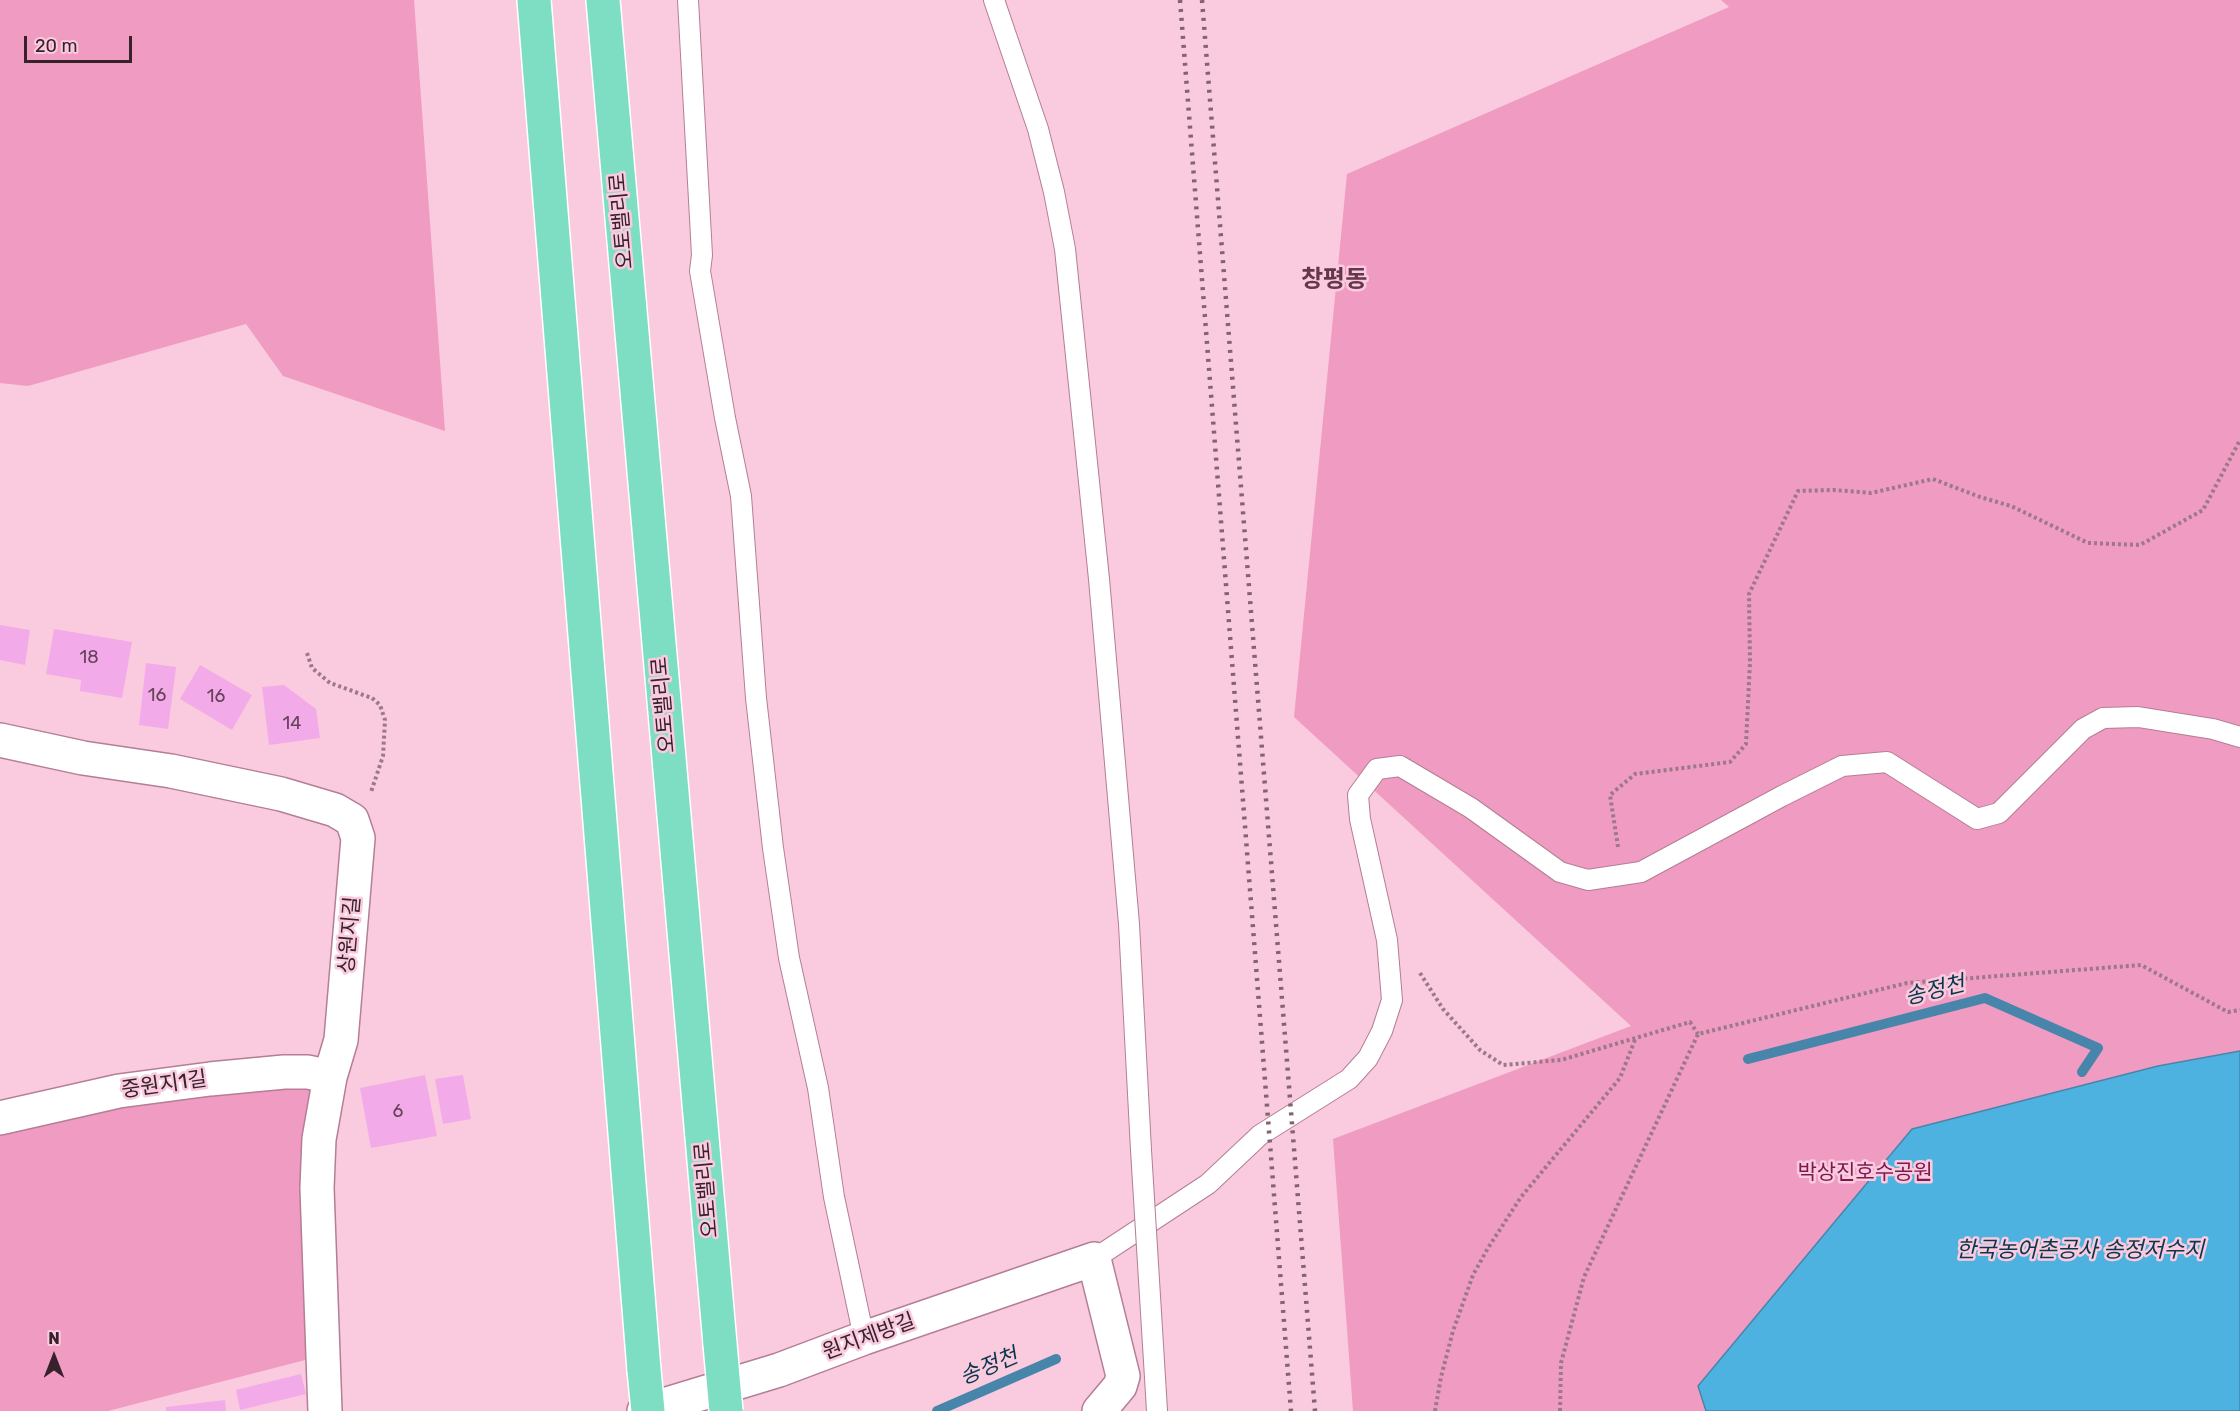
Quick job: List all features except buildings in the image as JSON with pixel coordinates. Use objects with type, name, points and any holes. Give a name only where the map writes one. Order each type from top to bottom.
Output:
[{"type":"highway","points":[[534,0],[648,1411]]},
{"type":"highway","name":"오토밸리로","points":[[603,0],[726,1411]]},
{"type":"highway","points":[[614,130],[615,0]]},
{"type":"street","points":[[0,740],[83,758],[171,771],[281,794],[335,810],[352,820]]},
{"type":"street","name":"상원지길","points":[[325,1411],[317,1188],[319,1139],[330,1077],[341,1040],[358,838],[352,820]]},
{"type":"street","name":"중원지1길","points":[[0,1118],[118,1091],[210,1079],[284,1072],[308,1072],[330,1077]]},
{"type":"street","name":"원지제방길","points":[[644,1411],[779,1370],[864,1338],[1094,1259]]},
{"type":"street","points":[[1094,1259],[1123,1371],[1120,1386],[1099,1411]]},
{"type":"lane","points":[[688,0],[702,255],[700,271],[741,496],[756,698],[774,848],[789,958],[818,1088],[834,1197],[864,1338]]},
{"type":"lane","points":[[994,0],[1038,129],[1065,249],[1099,579],[1129,924],[1157,1402]]},
{"type":"lane","points":[[1094,1259],[1208,1184],[1260,1135],[1349,1079],[1368,1058],[1382,1031],[1392,1000],[1387,940],[1360,819],[1358,795],[1377,770],[1400,766],[1471,808],[1560,872],[1588,880],[1641,872],[1842,766],[1887,762],[1977,819],[1999,813],[2083,729],[2103,718],[2138,717],[2213,729],[2240,736]]},
{"type":"path","points":[[1641,872],[1617,845],[1610,795],[1635,774],[1731,762],[1746,744],[1750,662],[1749,594],[1798,491],[1834,490],[1871,493],[1933,479],[2011,506],[2088,543],[2140,545],[2203,510],[2240,440]]},
{"type":"path","points":[[307,653],[312,668],[330,683],[372,698],[380,705],[385,720],[383,756],[379,772],[365,807],[352,820]]},
{"type":"path","points":[[1387,940],[1410,958],[1443,1009],[1465,1034],[1480,1050],[1503,1065],[1561,1060],[1690,1022],[1698,1034]]},
{"type":"path","points":[[1698,1034],[1907,983],[2141,965],[2228,1012],[2240,1010]]},
{"type":"path","points":[[1560,1411],[1561,1363],[1584,1277],[1698,1034]]},
{"type":"path","points":[[1436,1411],[1441,1377],[1453,1331],[1473,1275],[1521,1197],[1620,1078],[1636,1037]]},
{"type":"green space","points":[[0,0],[414,0],[445,431],[283,376],[246,324],[28,386],[0,383]]},
{"type":"green space","name":"박상진호수공원","points":[[1721,0],[2240,0],[2240,1411],[1353,1411],[1333,1139],[1631,1026],[1294,717],[1347,174],[1729,7]]},
{"type":"green space","points":[[285,1079],[316,1091],[313,1358],[108,1411],[0,1411],[0,1124]]},
{"type":"water","name":"한국농어촌공사 송정저수지","points":[[2240,1051],[2240,1411],[1706,1411],[1698,1386],[1912,1129],[2158,1066]]},
{"type":"waterway","name":"송정천","points":[[1748,1059],[1985,998],[2098,1048],[2082,1072]]},
{"type":"waterway","name":"송정천","points":[[937,1411],[1056,1359]]},
{"type":"railway","points":[[1180,0],[1291,1411]]},
{"type":"railway","points":[[1202,0],[1315,1411]]},
{"type":"district","name":"창평동","points":[[1334,280]]}]
